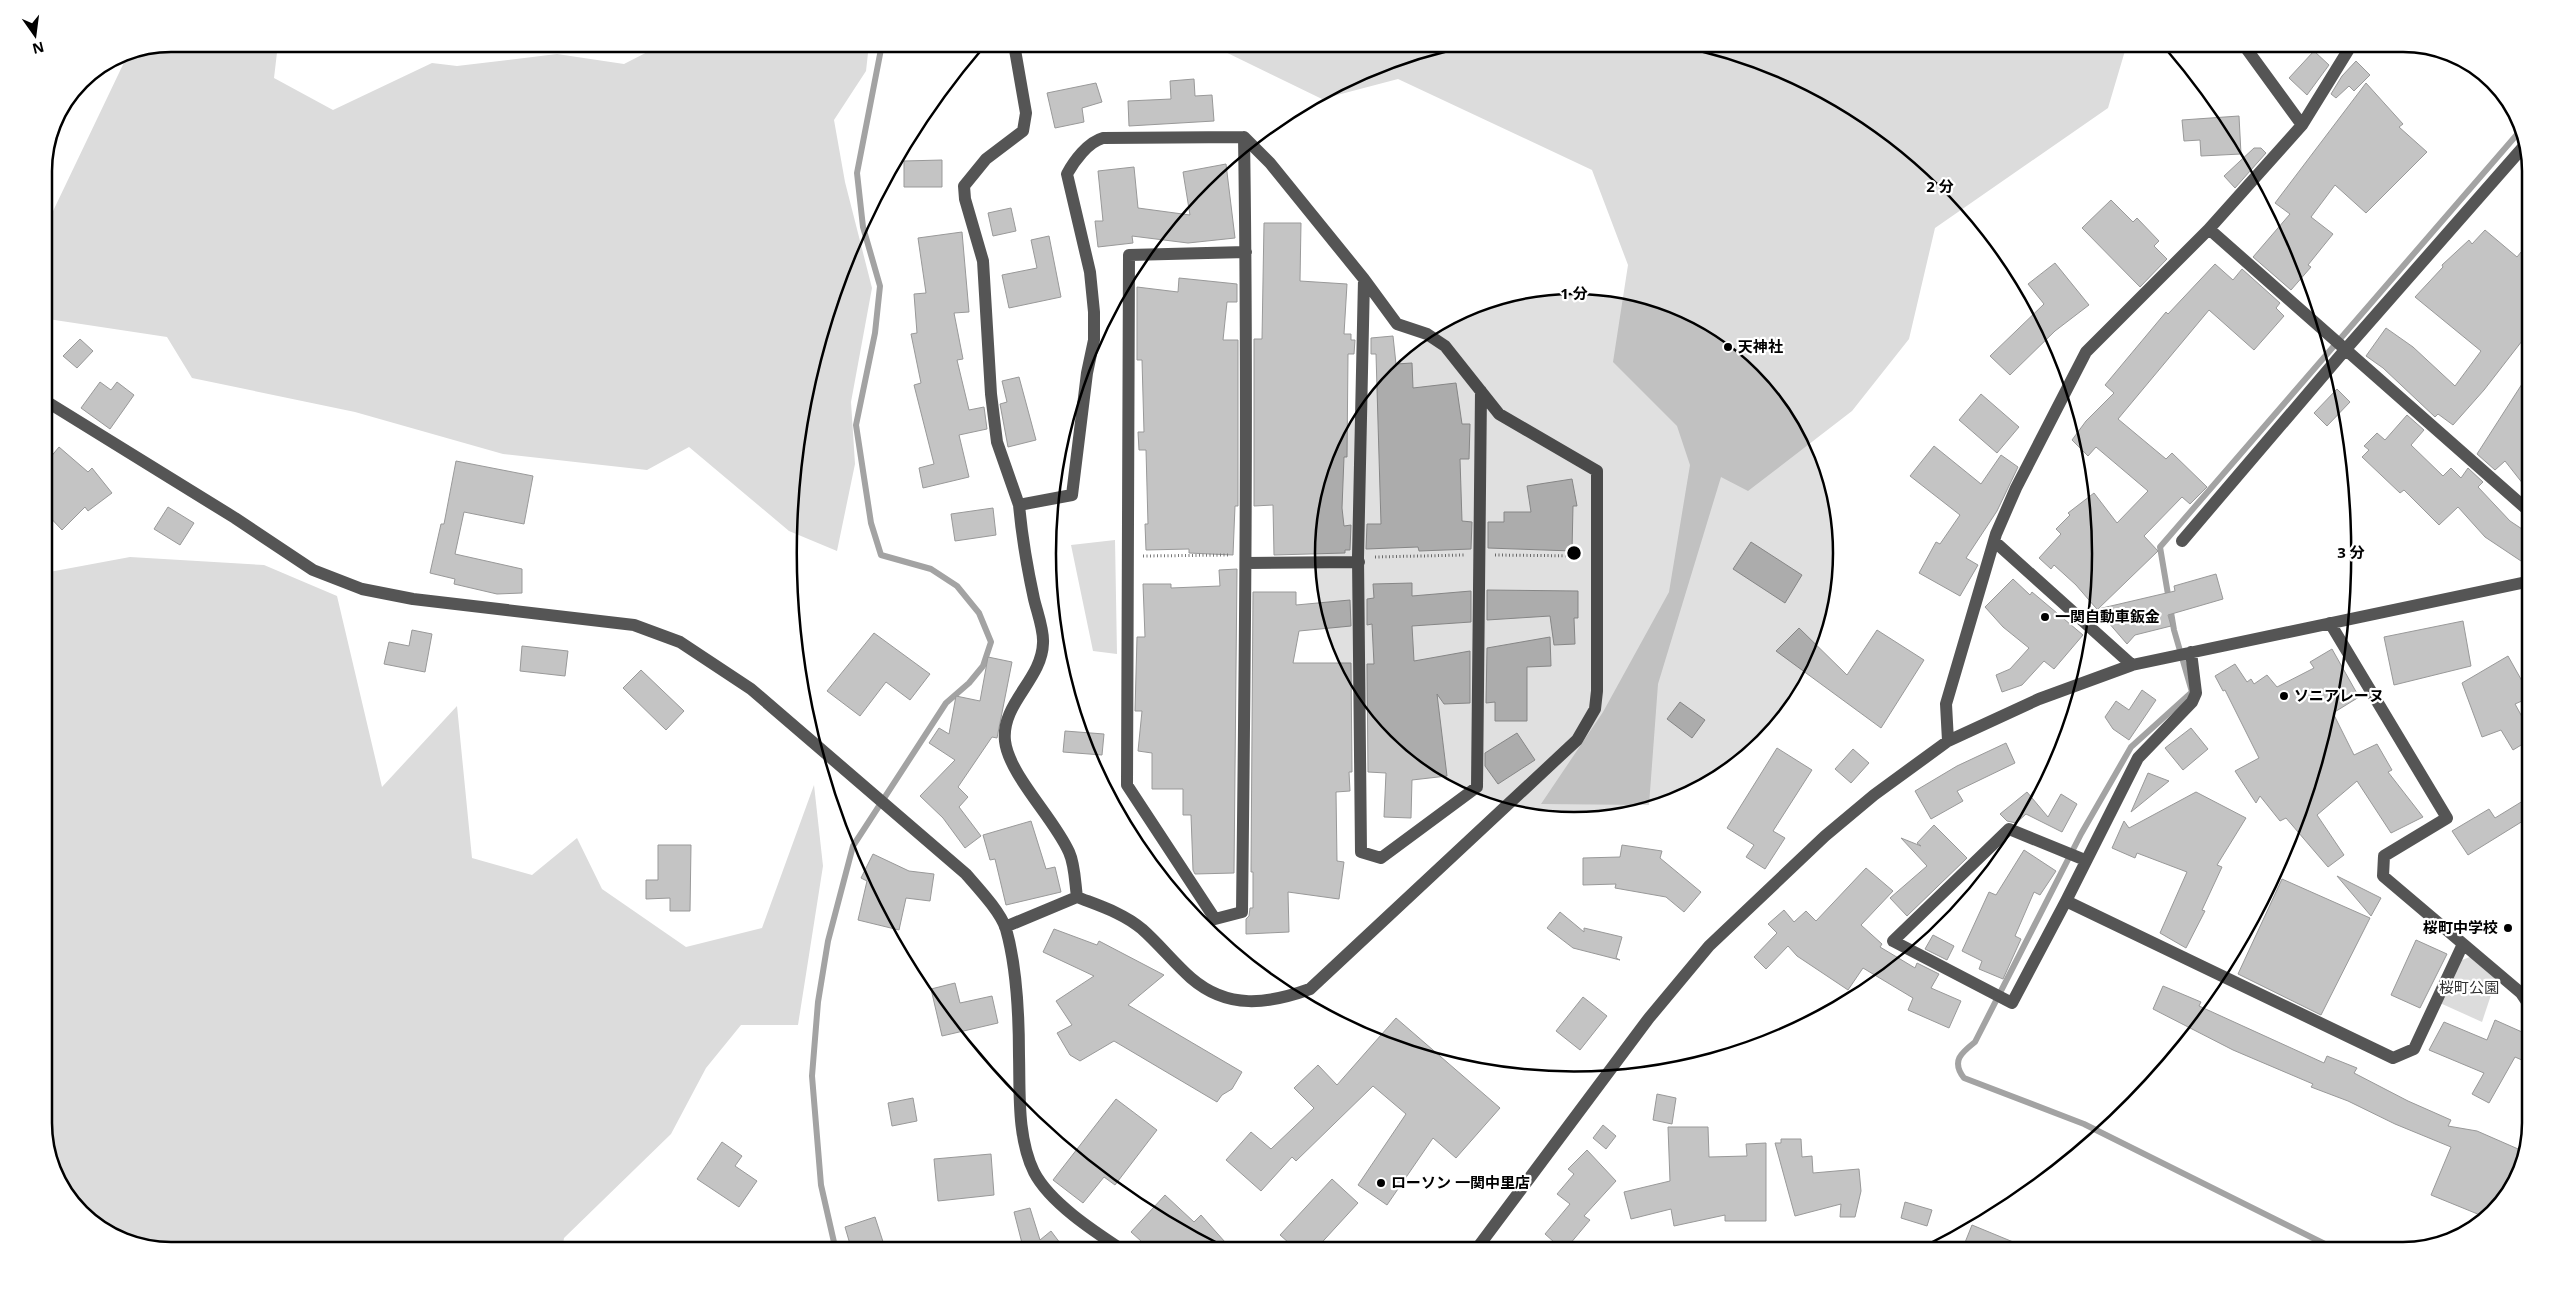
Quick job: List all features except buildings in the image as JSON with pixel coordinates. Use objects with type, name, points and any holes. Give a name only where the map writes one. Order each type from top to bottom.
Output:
[{"type":"street","points":[[1015,52],[1026,113],[1023,131],[986,159],[964,186],[965,199],[983,261],[991,394],[997,442],[1018,505],[1023,548],[1043,644],[1033,676],[1017,699],[1006,723],[1005,742],[1014,767],[1054,822],[1070,853],[1077,896]]},
{"type":"street","points":[[2249,52],[2302,125]]},
{"type":"street","points":[[1948,741],[1946,704],[1994,541],[2016,488],[2086,352],[2209,230],[2302,125],[2347,52]]},
{"type":"street","points":[[1005,927],[1077,896],[1116,912],[1141,928],[1192,979],[1226,997],[1246,1002],[1266,1002],[1310,989],[1577,740],[1594,709],[1597,691],[1597,471],[1499,414],[1445,346],[1427,334],[1397,324],[1364,279],[1270,164],[1244,137],[1103,138],[1096,140],[1072,165],[1067,174],[1090,272],[1094,312],[1094,340],[1087,373],[1072,495],[1018,505]]},
{"type":"street","points":[[1244,137],[1246,252],[1246,558],[1242,912],[1215,918],[1126,785],[1129,255],[1246,252]]},
{"type":"street","points":[[2182,541],[2345,350],[2520,150]]},
{"type":"street","points":[[2209,230],[2522,505]]},
{"type":"street","points":[[1364,279],[1358,562],[1361,852],[1381,858],[1477,787],[1481,391]]},
{"type":"street","points":[[53,406],[195,493],[313,570],[362,589],[413,600],[634,625],[680,642],[751,689],[966,874],[989,902],[1005,927],[1017,996],[1022,1134],[1034,1172],[1056,1200],[1110,1242]]},
{"type":"street","points":[[1994,541],[2132,665]]},
{"type":"street","points":[[1246,558],[1358,562]]},
{"type":"street","points":[[1482,1242],[1649,1018],[1709,946],[1825,836],[1874,795],[1948,741],[2039,699],[2132,665],[2522,583]]},
{"type":"street","points":[[2330,623],[2447,818],[2384,856],[2384,876],[2522,994]]},
{"type":"street","points":[[2085,860],[2008,829],[1893,941],[2012,1003],[2066,902],[2085,860],[2138,758],[2192,702],[2196,693],[2191,652]]},
{"type":"street","points":[[2066,902],[2393,1058],[2414,1049],[2463,944]]},
{"type":"path","points":[[1127,557],[1246,558]]},
{"type":"green space","points":[[172,52],[277,52],[274,78],[333,110],[432,63],[457,66],[557,54],[624,64],[647,52],[868,52],[866,71],[834,120],[845,182],[872,288],[851,402],[855,464],[837,551],[789,531],[689,447],[647,470],[503,454],[355,412],[192,378],[167,337],[53,320],[53,211],[124,63],[148,55]]},
{"type":"green space","points":[[1225,52],[2125,52],[2108,108],[1935,228],[1909,339],[1852,411],[1748,491],[1721,477],[1658,684],[1649,805],[1541,804],[1603,712],[1669,592],[1690,465],[1677,426],[1613,362],[1628,265],[1592,170],[1398,79],[1322,99]]},
{"type":"green space","points":[[1115,540],[1117,654],[1093,651],[1071,545]]},
{"type":"green space","points":[[130,557],[264,565],[337,596],[382,787],[457,706],[472,858],[532,875],[577,838],[602,889],[686,947],[762,928],[814,785],[823,866],[798,1025],[741,1025],[706,1068],[671,1134],[564,1238],[563,1242],[172,1242],[133,1236],[105,1222],[82,1202],[65,1176],[55,1147],[53,1131],[53,571]]},
{"type":"green space","name":"桜町公園","points":[[2472,956],[2497,977],[2482,1022],[2440,1003],[2455,963]]},
{"type":"waterway","points":[[834,1242],[821,1185],[812,1076],[818,1002],[828,941],[853,846],[946,703],[969,683],[983,666],[991,642],[979,613],[957,586],[931,569],[881,555],[871,523],[856,425],[875,333],[880,286],[863,227],[857,173],[880,52]]},
{"type":"waterway","points":[[2321,1242],[2084,1124],[1964,1078],[1958,1067],[1958,1062],[1962,1054],[1975,1042],[2081,834],[2131,747],[2192,692],[2174,630],[2160,547],[2517,135]]},
{"type":"place","name":"天神社","points":[[1728,347]]},
{"type":"place","name":"一関自動車鈑金","points":[[2045,617]]},
{"type":"place","name":"ソニアレーヌ","points":[[2284,696]]},
{"type":"place","name":"桜町中学校","points":[[2508,928]]},
{"type":"place","name":"ローソン 一関中里店","points":[[1381,1183]]}]
